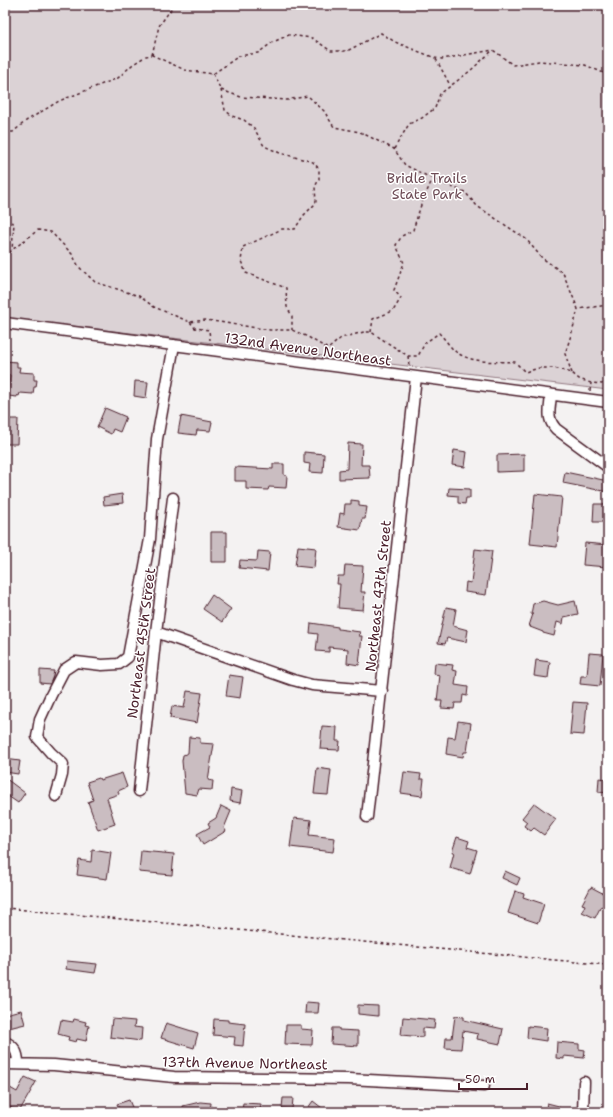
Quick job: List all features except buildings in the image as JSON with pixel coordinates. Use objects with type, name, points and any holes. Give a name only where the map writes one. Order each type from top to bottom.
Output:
[{"type":"street","name":"132nd Avenue Northeast","points":[[5,323],[608,402]]},
{"type":"street","points":[[56,796],[62,775],[62,764],[51,754],[37,737],[40,719],[64,670],[76,662],[102,665],[119,664],[128,657],[150,539],[157,439],[174,345]]},
{"type":"street","name":"Northeast 47th Street","points":[[368,817],[416,377]]},
{"type":"street","points":[[551,395],[549,416],[550,423],[608,467]]},
{"type":"street","name":"Northeast 45th Street","points":[[138,791],[173,498]]},
{"type":"street","points":[[156,632],[312,685],[382,690]]},
{"type":"street","points":[[5,1042],[15,1049],[18,1055],[18,1064]]},
{"type":"street","name":"137th Avenue Northeast","points":[[5,1064],[54,1065],[174,1077],[349,1079],[484,1086]]},
{"type":"street","points":[[583,1112],[584,1082]]},
{"type":"path","points":[[152,55],[159,26],[174,5]]},
{"type":"path","points":[[5,132],[13,132],[26,121],[59,101],[118,78],[132,65],[146,56],[152,55],[185,70],[214,74],[239,56],[258,53],[273,42],[289,35],[312,38],[330,51],[347,51],[381,34],[395,42],[436,58],[442,59],[493,50],[513,65],[539,61],[585,65],[606,74],[608,77]]},
{"type":"path","points":[[394,149],[409,124],[422,118],[435,108],[440,94],[470,71],[493,50]]},
{"type":"path","points":[[436,58],[450,85]]},
{"type":"path","points":[[214,74],[221,90],[225,110],[232,116],[244,120],[254,128],[264,146],[280,153],[313,162],[319,169],[319,179],[315,187],[316,203],[303,216],[295,229],[282,229],[243,247],[241,261],[246,272],[286,288],[287,307],[292,316],[292,330]]},
{"type":"path","points":[[221,90],[240,97],[287,100],[308,96],[324,112],[334,127],[360,132],[394,149],[405,165],[432,179],[465,192],[477,206],[526,239],[542,258],[563,273],[578,309],[565,354],[572,373]]},
{"type":"path","points":[[371,332],[373,319],[393,310],[402,298],[394,290],[404,263],[396,245],[402,236],[413,230],[421,205],[432,179]]},
{"type":"path","points":[[5,221],[14,223],[12,250]]},
{"type":"path","points":[[5,257],[38,230],[51,232],[72,254],[78,267],[94,282],[139,296],[154,307],[190,322],[195,328],[209,330],[211,350]]},
{"type":"path","points":[[578,309],[608,305]]},
{"type":"path","points":[[190,322],[206,320],[270,330],[292,330],[308,337],[328,349],[341,338],[364,332],[371,332],[408,356],[418,356],[425,343],[439,333],[455,351],[466,358],[515,362],[524,372],[540,368],[554,368],[572,373],[579,379],[591,383],[602,384],[608,380]]},
{"type":"path","points":[[408,356],[409,367]]},
{"type":"path","points":[[5,908],[608,965]]},
{"type":"green space","name":"Bridle Trails State Park","points":[[5,5],[608,5],[608,390],[5,318]]}]
